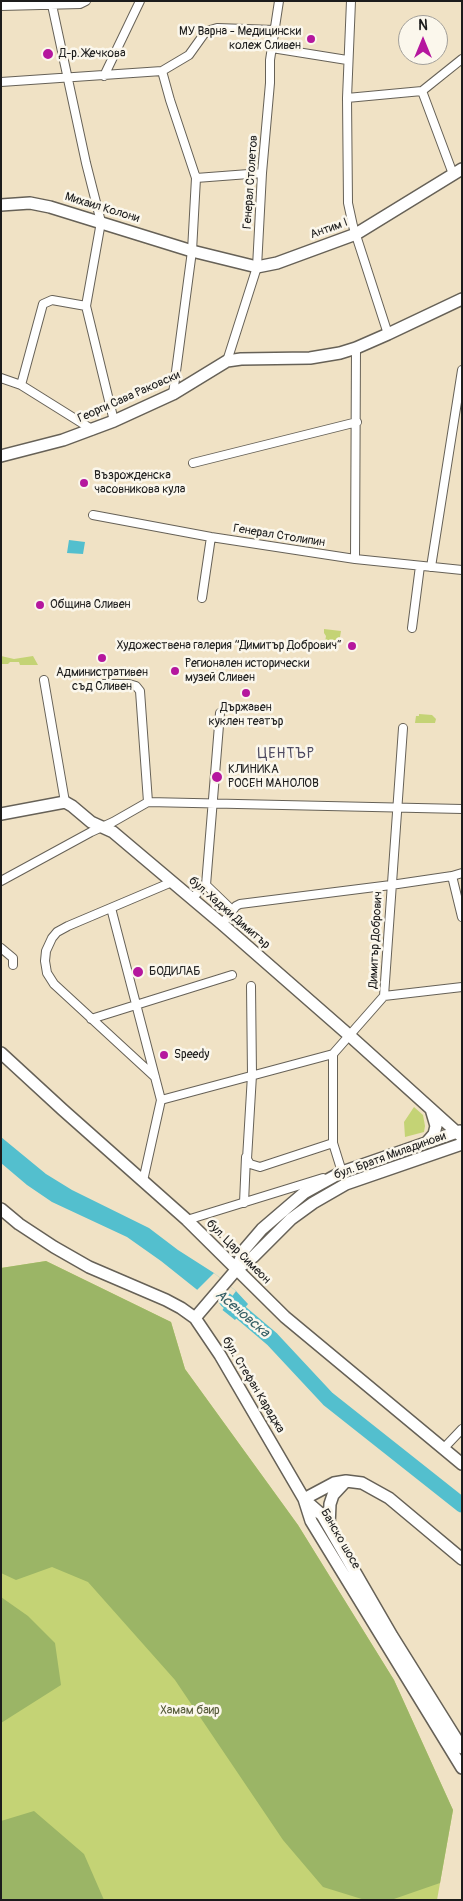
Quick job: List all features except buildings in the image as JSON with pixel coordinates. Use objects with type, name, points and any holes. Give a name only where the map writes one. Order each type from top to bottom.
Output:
[{"type":"main road","name":"Антим I","points":[[192,251],[257,267],[277,263],[356,234],[457,172]]},
{"type":"main road","name":"Михаил Колони","points":[[1,205],[30,203],[50,207],[192,251]]},
{"type":"main road","name":"Георги Сава Раковски","points":[[1,456],[93,430],[173,394],[227,361],[326,356],[356,348],[462,300]]},
{"type":"main road","points":[[1,814],[65,802]]},
{"type":"main road","name":"бул. Хаджи Димитър","points":[[65,802],[91,822],[113,832],[192,898],[460,1133]]},
{"type":"main road","name":"бул. Цар Симеон","points":[[1,1053],[187,1220],[285,1317],[462,1464]]},
{"type":"main road","points":[[427,1142],[432,1137],[436,1126],[430,1108]]},
{"type":"main road","name":"бул. Братя Миладинови","points":[[236,1270],[244,1250],[281,1211],[304,1193],[342,1172],[427,1142],[460,1133]]},
{"type":"main road","name":"бул. Братя Миладинови","points":[[195,1318],[236,1270],[253,1257],[291,1220],[313,1203],[346,1184],[462,1144]]},
{"type":"main road","name":"бул. Стефан Караджа","points":[[1,1209],[18,1224],[89,1267],[166,1300],[195,1318],[220,1355],[304,1499]]},
{"type":"main road","points":[[304,1499],[334,1483],[346,1481],[362,1483],[389,1498],[462,1559]]},
{"type":"main road","points":[[329,1529],[330,1504],[333,1495],[346,1481]]},
{"type":"main road","name":"Банско шосе","points":[[304,1499],[317,1518],[462,1768]]},
{"type":"main road","name":"Банско шосе","points":[[317,1518],[329,1529],[392,1636],[462,1748]]},
{"type":"street","points":[[1,6],[80,4],[86,1]]},
{"type":"street","points":[[104,76],[140,1]]},
{"type":"street","name":"Генерал Столетов","points":[[227,361],[257,267],[272,48],[280,1]]},
{"type":"street","points":[[351,1],[347,60],[348,203],[388,334]]},
{"type":"street","points":[[52,5],[86,163],[101,222],[86,306],[114,421]]},
{"type":"street","points":[[1,82],[162,71],[189,55],[204,34],[210,30],[217,28],[274,30]]},
{"type":"street","points":[[272,48],[347,60]]},
{"type":"street","points":[[347,98],[422,92],[462,59]]},
{"type":"street","points":[[162,71],[196,178],[192,251],[173,394]]},
{"type":"street","points":[[422,92],[457,172]]},
{"type":"street","points":[[196,178],[262,173]]},
{"type":"street","points":[[21,385],[43,304],[52,300],[86,306]]},
{"type":"street","points":[[355,559],[356,348]]},
{"type":"street","points":[[431,567],[462,370]]},
{"type":"street","points":[[1,378],[21,385],[93,430]]},
{"type":"street","points":[[193,463],[357,422]]},
{"type":"street","name":"Генерал Столипин","points":[[93,515],[211,537],[355,559],[462,570]]},
{"type":"street","points":[[202,598],[211,537]]},
{"type":"street","points":[[412,628],[420,566]]},
{"type":"street","points":[[44,680],[65,802]]},
{"type":"street","points":[[101,684],[129,684],[136,686],[140,691],[148,802]]},
{"type":"street","points":[[192,898],[206,885],[220,713]]},
{"type":"street","name":"Димитър Добрович","points":[[334,1054],[384,996],[403,728]]},
{"type":"street","points":[[1,881],[148,802],[462,809]]},
{"type":"street","points":[[222,924],[232,910],[240,904],[391,886],[462,873]]},
{"type":"street","points":[[452,876],[462,918]]},
{"type":"street","points":[[155,1077],[54,984],[47,973],[45,961],[46,951],[51,939],[57,932],[172,882]]},
{"type":"street","points":[[206,885],[232,910]]},
{"type":"street","points":[[111,908],[161,1100],[143,1181]]},
{"type":"street","points":[[1,948],[13,958],[13,965]]},
{"type":"street","points":[[92,1019],[232,975]]},
{"type":"street","points":[[244,1203],[252,1076],[251,986]]},
{"type":"street","points":[[384,996],[462,987]]},
{"type":"street","points":[[161,1100],[334,1054],[333,1143],[342,1172]]},
{"type":"street","points":[[246,1156],[250,1164],[260,1167],[333,1143]]},
{"type":"street","name":"бул. Братя Миладинови","points":[[187,1220],[342,1172]]},
{"type":"street","points":[[443,1448],[462,1429]]},
{"type":"green space","points":[[324,629],[341,631],[340,637],[332,643],[325,642]]},
{"type":"green space","points":[[1,656],[14,659],[33,656],[38,665],[20,665],[19,662],[1,664]]},
{"type":"green space","points":[[419,714],[432,715],[436,719],[435,723],[415,723],[416,716],[419,716]]},
{"type":"green space","points":[[414,1107],[423,1115],[424,1132],[405,1137],[404,1122]]},
{"type":"green space","name":"Хамам баир","points":[[46,1261],[171,1322],[185,1369],[298,1525],[394,1680],[453,1810],[437,1900],[1,1900],[1,1268]]},
{"type":"green space","name":"Хамам баир","points":[[46,1261],[171,1322],[185,1369],[298,1525],[394,1680],[453,1810],[440,1883],[391,1900],[365,1900],[323,1887],[283,1840],[175,1680],[88,1582],[52,1567],[16,1580],[1,1573],[1,1268]]},
{"type":"green space","points":[[1,1597],[28,1616],[55,1643],[61,1685],[1,1723]]},
{"type":"green space","points":[[34,1811],[84,1854],[104,1900],[1,1900],[1,1821]]},
{"type":"water","points":[[69,540],[85,542],[83,554],[67,553]]},
{"type":"water","points":[[1,1137],[46,1174],[72,1190],[149,1228],[178,1250],[214,1273],[236,1291],[248,1304],[235,1320],[161,1261],[127,1237],[52,1202],[27,1185],[1,1163]]},
{"type":"pier","points":[[214,1273],[236,1291],[221,1312],[195,1292]]},
{"type":"waterway","name":"Асеновска","points":[[226,1300],[272,1339],[328,1399],[462,1505]]},
{"type":"place","name":"МУ Варна - Медицински колеж Сливен","points":[[311,39]]},
{"type":"place","name":"Д-р. Жечкова","points":[[48,54]]},
{"type":"place","name":"Възрожденска часовникова кула","points":[[84,483]]},
{"type":"place","name":"Община Сливен","points":[[40,605]]},
{"type":"place","name":"Художествена галерия ”Димитър Добрович“","points":[[352,646]]},
{"type":"place","name":"Административен съд Сливен","points":[[102,658]]},
{"type":"place","name":"Регионален исторически музей Сливен","points":[[175,671]]},
{"type":"place","name":"Държавен куклен театър","points":[[246,693]]},
{"type":"place","name":"КЛИНИКА РОСЕН МАНОЛОВ","points":[[217,777]]},
{"type":"place","name":"БОДИЛАБ","points":[[138,972]]},
{"type":"place","name":"Speedy","points":[[164,1055]]},
{"type":"district","name":"ЦЕНТЪР","points":[[286,754]]}]
